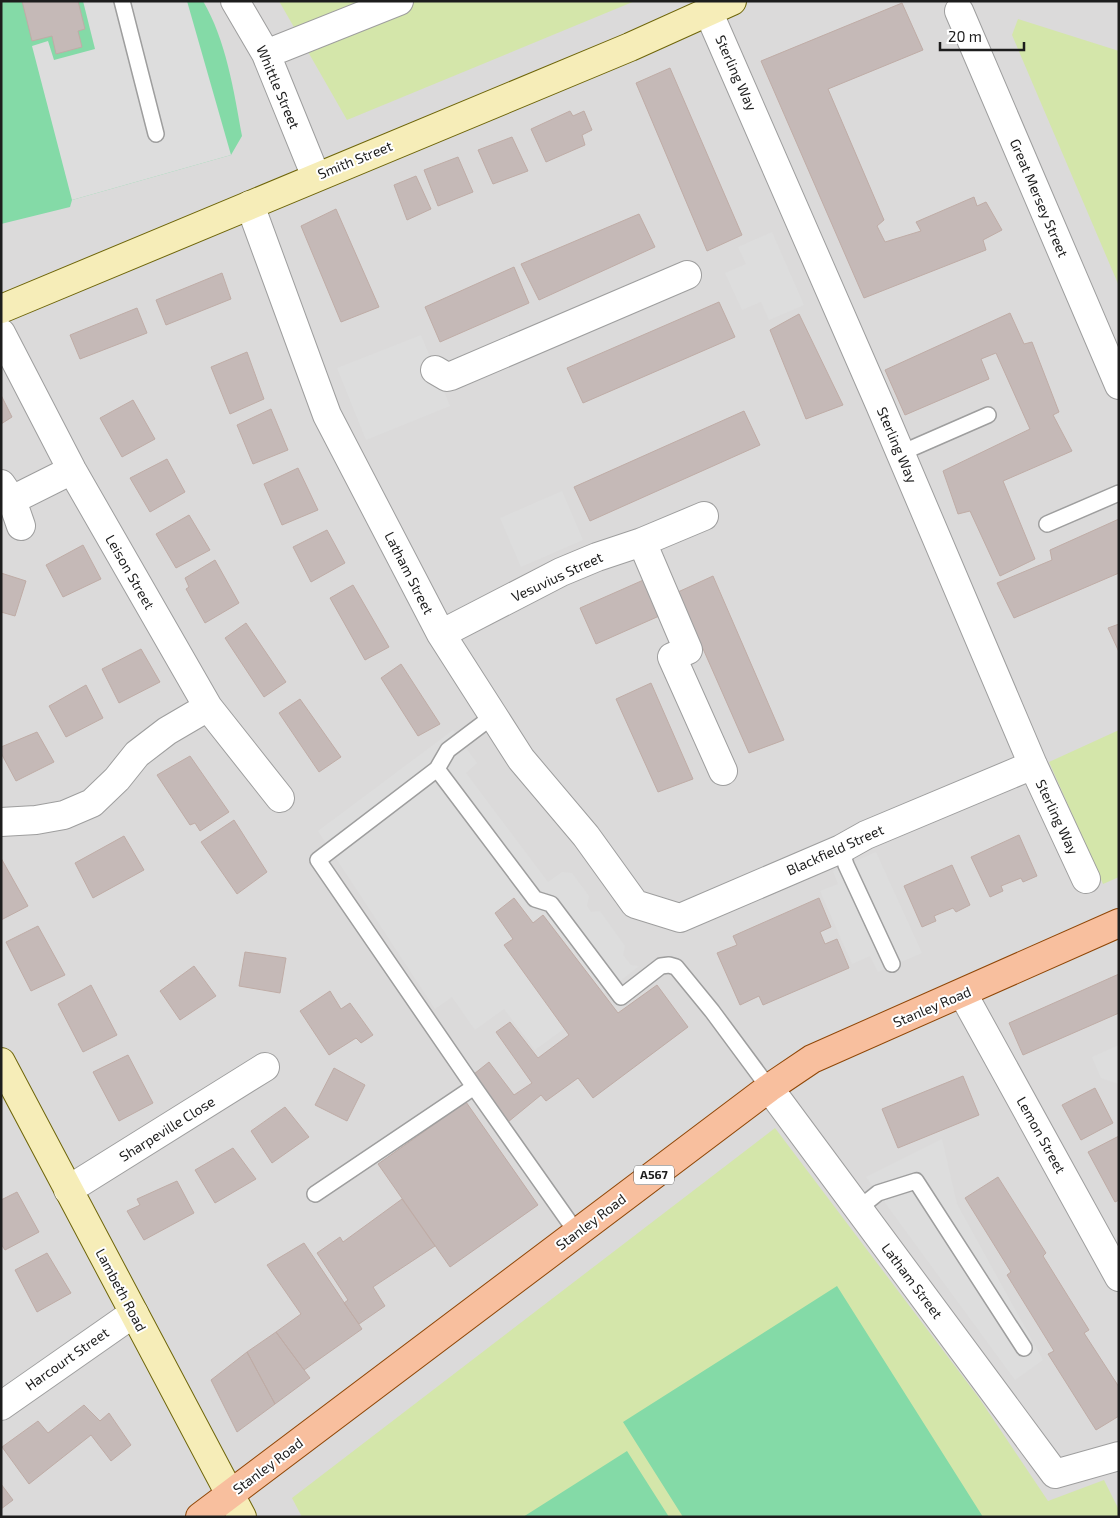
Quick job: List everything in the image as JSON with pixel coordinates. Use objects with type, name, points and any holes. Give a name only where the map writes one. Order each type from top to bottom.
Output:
[{"type":"main road","name":"Stanley Road","points":[[200,1517],[236,1505],[577,1233],[769,1088],[812,1060],[1119,923]]},
{"type":"street","name":"Whittle Street","points":[[235,1],[266,54],[316,176]]},
{"type":"street","points":[[266,54],[399,1]]},
{"type":"street","name":"Smith Street","points":[[1,309],[316,176],[630,47],[718,4]]},
{"type":"street","name":"Sterling Way","points":[[718,4],[901,453],[1033,765],[1086,879]]},
{"type":"street","name":"Great Mersey Street","points":[[959,11],[1119,385]]},
{"type":"street","name":"Latham Street","points":[[250,205],[327,415],[441,634],[521,758],[586,836],[635,904]]},
{"type":"street","points":[[435,370],[446,377],[451,376],[687,275]]},
{"type":"street","name":"Leison Street","points":[[1,332],[72,470],[208,707],[280,798]]},
{"type":"street","points":[[21,526],[7,492],[72,470]]},
{"type":"street","name":"Vesuvius Street","points":[[441,634],[561,572],[597,557],[642,542],[704,516]]},
{"type":"street","points":[[642,542],[688,650],[672,657],[723,771]]},
{"type":"street","points":[[1,822],[36,820],[64,815],[92,803],[117,779],[137,754],[167,731],[208,707]]},
{"type":"street","name":"Blackfield Street","points":[[635,904],[680,918],[841,849],[866,835],[1033,765]]},
{"type":"street","name":"Lemon Street","points":[[963,994],[1110,1243],[1119,1277]]},
{"type":"street","name":"Lambeth Road","points":[[1,1062],[236,1505]]},
{"type":"street","name":"Sharpeville Close","points":[[68,1190],[265,1067]]},
{"type":"street","name":"Latham Street","points":[[769,1088],[1055,1474],[1119,1456]]},
{"type":"street","name":"Harcourt Street","points":[[1,1406],[134,1313]]},
{"type":"lane","points":[[122,1],[156,134]]},
{"type":"lane","points":[[901,453],[988,415]]},
{"type":"lane","points":[[1048,524],[1119,493]]},
{"type":"lane","points":[[493,716],[448,750],[437,769],[318,860],[577,1233]]},
{"type":"lane","points":[[437,769],[535,899],[551,904],[621,997],[661,966],[669,965],[676,967],[712,1011],[769,1088]]},
{"type":"lane","points":[[841,849],[846,865],[892,964]]},
{"type":"lane","points":[[315,1194],[474,1087]]},
{"type":"lane","points":[[858,1209],[878,1193],[916,1181],[1024,1348]]},
{"type":"shaded area","points":[[1,1],[1119,1],[1119,1517],[1,1517]]},
{"type":"shaded area","points":[[83,1],[187,1],[231,155],[72,200],[32,46],[48,41],[54,60],[95,49]]},
{"type":"shaded area","points":[[772,232],[804,305],[769,320],[761,302],[742,310],[725,273],[746,264],[738,247]]},
{"type":"shaded area","points":[[421,335],[450,406],[366,440],[337,368]]},
{"type":"shaded area","points":[[562,491],[583,540],[521,567],[500,518]]},
{"type":"shaded area","points":[[453,730],[477,763],[466,773],[548,882],[562,872],[572,873],[589,896],[587,906],[591,912],[600,911],[625,946],[623,955],[631,965],[639,966],[604,994],[544,915],[533,923],[514,899],[495,913],[513,939],[504,945],[565,1028],[535,1050],[504,1009],[475,1030],[452,997],[435,1009],[318,831]]},
{"type":"shaded area","points":[[876,852],[922,953],[878,972],[870,956],[852,964],[820,891],[838,884],[833,871]]},
{"type":"shaded area","points":[[1119,1045],[1119,1084],[1101,1078],[1092,1057]]},
{"type":"shaded area","points":[[942,1139],[957,1204],[1043,1360],[1015,1380],[866,1177]]},
{"type":"green space","points":[[1,1],[203,1],[218,32],[228,66],[239,119],[242,136],[231,155],[72,200],[70,207],[1,224]]},
{"type":"green space","points":[[279,1],[635,1],[347,120]]},
{"type":"green space","points":[[1018,19],[1119,51],[1119,286],[1012,35]]},
{"type":"green space","points":[[1119,730],[1119,877],[1103,884],[1049,762]]},
{"type":"green space","points":[[775,1128],[979,1398],[1048,1501],[1104,1480],[1119,1510],[1119,1517],[302,1517],[292,1498]]},
{"type":"green space","points":[[837,1286],[983,1517],[683,1517],[623,1422]]},
{"type":"green space","points":[[627,1451],[669,1517],[523,1517]]},
{"type":"building","points":[[22,1],[78,1],[85,29],[78,31],[82,47],[56,54],[52,36],[32,41]]},
{"type":"building","points":[[902,3],[923,50],[828,89],[884,220],[877,226],[885,242],[921,231],[916,222],[974,197],[977,206],[986,202],[1002,230],[983,240],[986,250],[864,298],[761,61]]},
{"type":"building","points":[[670,68],[742,235],[707,251],[636,83]]},
{"type":"building","points":[[570,111],[573,116],[584,111],[592,130],[582,135],[585,145],[546,162],[531,129]]},
{"type":"building","points":[[512,137],[528,171],[493,184],[478,150]]},
{"type":"building","points":[[458,157],[473,192],[438,206],[424,170]]},
{"type":"building","points":[[416,176],[431,209],[407,220],[394,185]]},
{"type":"building","points":[[336,209],[379,307],[341,322],[301,226]]},
{"type":"building","points":[[639,214],[655,247],[539,300],[521,264]]},
{"type":"building","points":[[514,267],[529,303],[440,342],[425,307]]},
{"type":"building","points":[[222,273],[231,299],[166,325],[156,300]]},
{"type":"building","points":[[719,302],[735,337],[583,403],[567,368]]},
{"type":"building","points":[[137,308],[147,333],[80,359],[70,335]]},
{"type":"building","points":[[1010,313],[1024,344],[1032,342],[1059,412],[1053,415],[1072,451],[1003,481],[1035,559],[1000,576],[970,511],[958,514],[943,471],[1030,429],[996,353],[981,359],[989,379],[905,415],[885,370]]},
{"type":"building","points":[[799,314],[843,405],[806,419],[770,330]]},
{"type":"building","points":[[247,352],[264,399],[230,414],[211,367]]},
{"type":"building","points":[[1,395],[12,417],[1,424]]},
{"type":"building","points":[[133,400],[155,439],[122,457],[100,418]]},
{"type":"building","points":[[271,409],[288,450],[253,464],[237,425]]},
{"type":"building","points":[[744,411],[760,445],[590,521],[574,487]]},
{"type":"building","points":[[167,459],[185,492],[150,512],[130,478]]},
{"type":"building","points":[[298,468],[318,510],[282,525],[264,484]]},
{"type":"building","points":[[189,515],[210,550],[176,568],[156,534]]},
{"type":"building","points":[[1119,519],[1119,573],[1014,618],[997,583],[1052,560],[1050,550]]},
{"type":"building","points":[[327,530],[345,563],[311,582],[293,547]]},
{"type":"building","points":[[83,545],[101,579],[63,597],[46,565]]},
{"type":"building","points":[[215,560],[239,603],[205,623],[186,589],[189,587],[185,578]]},
{"type":"building","points":[[1,573],[26,581],[15,616],[1,612]]},
{"type":"building","points":[[713,576],[784,740],[749,753],[678,592]]},
{"type":"building","points":[[648,578],[666,613],[596,644],[580,608]]},
{"type":"building","points":[[353,585],[389,647],[365,660],[330,598]]},
{"type":"building","points":[[246,623],[286,682],[264,697],[225,638]]},
{"type":"building","points":[[1119,624],[1119,652],[1108,628]]},
{"type":"building","points":[[141,649],[160,682],[119,703],[102,669]]},
{"type":"building","points":[[401,664],[440,724],[418,736],[381,678]]},
{"type":"building","points":[[651,683],[693,779],[658,792],[616,699]]},
{"type":"building","points":[[86,685],[103,718],[66,737],[49,706]]},
{"type":"building","points":[[300,699],[341,757],[319,772],[279,713]]},
{"type":"building","points":[[37,732],[54,762],[16,781],[1,753],[1,747]]},
{"type":"building","points":[[190,756],[229,812],[200,831],[195,823],[190,825],[157,775]]},
{"type":"building","points":[[234,820],[267,872],[237,894],[201,842]]},
{"type":"building","points":[[1019,835],[1037,876],[1023,882],[1021,878],[1001,886],[1003,891],[990,897],[971,857]]},
{"type":"building","points":[[124,836],[144,870],[93,898],[75,863]]},
{"type":"building","points":[[1,858],[28,906],[1,920]]},
{"type":"building","points":[[952,865],[970,905],[956,912],[953,908],[934,916],[936,921],[922,927],[904,886]]},
{"type":"building","points":[[514,898],[533,923],[543,915],[618,1013],[657,985],[688,1027],[593,1098],[578,1078],[546,1101],[541,1095],[508,1122],[474,1074],[489,1062],[514,1095],[532,1083],[496,1032],[510,1022],[538,1058],[569,1035],[504,945],[513,939],[495,913]]},
{"type":"building","points":[[819,898],[831,927],[820,932],[825,944],[837,939],[849,968],[763,1005],[759,996],[740,1005],[717,953],[737,945],[733,936]]},
{"type":"building","points":[[38,926],[65,975],[31,991],[6,942]]},
{"type":"building","points":[[245,952],[286,958],[280,993],[239,986]]},
{"type":"building","points":[[194,966],[216,996],[180,1020],[160,991]]},
{"type":"building","points":[[1119,974],[1119,1013],[1023,1055],[1009,1023]]},
{"type":"building","points":[[91,985],[117,1035],[83,1052],[58,1004]]},
{"type":"building","points":[[330,991],[341,1009],[350,1003],[373,1035],[361,1043],[356,1038],[329,1055],[300,1011]]},
{"type":"building","points":[[128,1055],[153,1103],[119,1121],[93,1072]]},
{"type":"building","points":[[334,1068],[365,1085],[347,1121],[315,1105]]},
{"type":"building","points":[[963,1076],[979,1115],[898,1148],[882,1109]]},
{"type":"building","points":[[1095,1088],[1113,1123],[1081,1140],[1062,1105]]},
{"type":"building","points":[[466,1102],[538,1205],[450,1267],[378,1164]]},
{"type":"building","points":[[285,1107],[309,1137],[272,1163],[251,1131]]},
{"type":"building","points":[[1119,1136],[1119,1200],[1115,1202],[1088,1152]]},
{"type":"building","points":[[233,1148],[256,1179],[215,1203],[195,1170]]},
{"type":"building","points":[[998,1177],[1046,1253],[1043,1256],[1089,1330],[1084,1333],[1119,1387],[1119,1416],[1096,1430],[1048,1354],[1054,1351],[1007,1275],[1011,1272],[965,1198]]},
{"type":"building","points":[[177,1181],[194,1213],[144,1240],[127,1211],[140,1205],[137,1199]]},
{"type":"building","points":[[17,1192],[39,1232],[5,1250],[1,1244],[1,1200]]},
{"type":"building","points":[[402,1199],[435,1246],[373,1287],[385,1306],[359,1324],[344,1303],[348,1300],[317,1253],[340,1237],[343,1242]]},
{"type":"building","points":[[304,1243],[362,1329],[304,1370],[276,1332],[301,1314],[267,1265]]},
{"type":"building","points":[[47,1253],[71,1293],[37,1312],[15,1270]]},
{"type":"building","points":[[276,1332],[310,1378],[275,1404],[247,1352]]},
{"type":"building","points":[[247,1352],[275,1404],[237,1432],[211,1380]]},
{"type":"building","points":[[84,1405],[100,1421],[109,1413],[131,1445],[111,1461],[91,1435],[29,1484],[2,1447],[38,1421],[48,1433]]},
{"type":"building","points":[[1,1484],[13,1500],[1,1509]]}]
